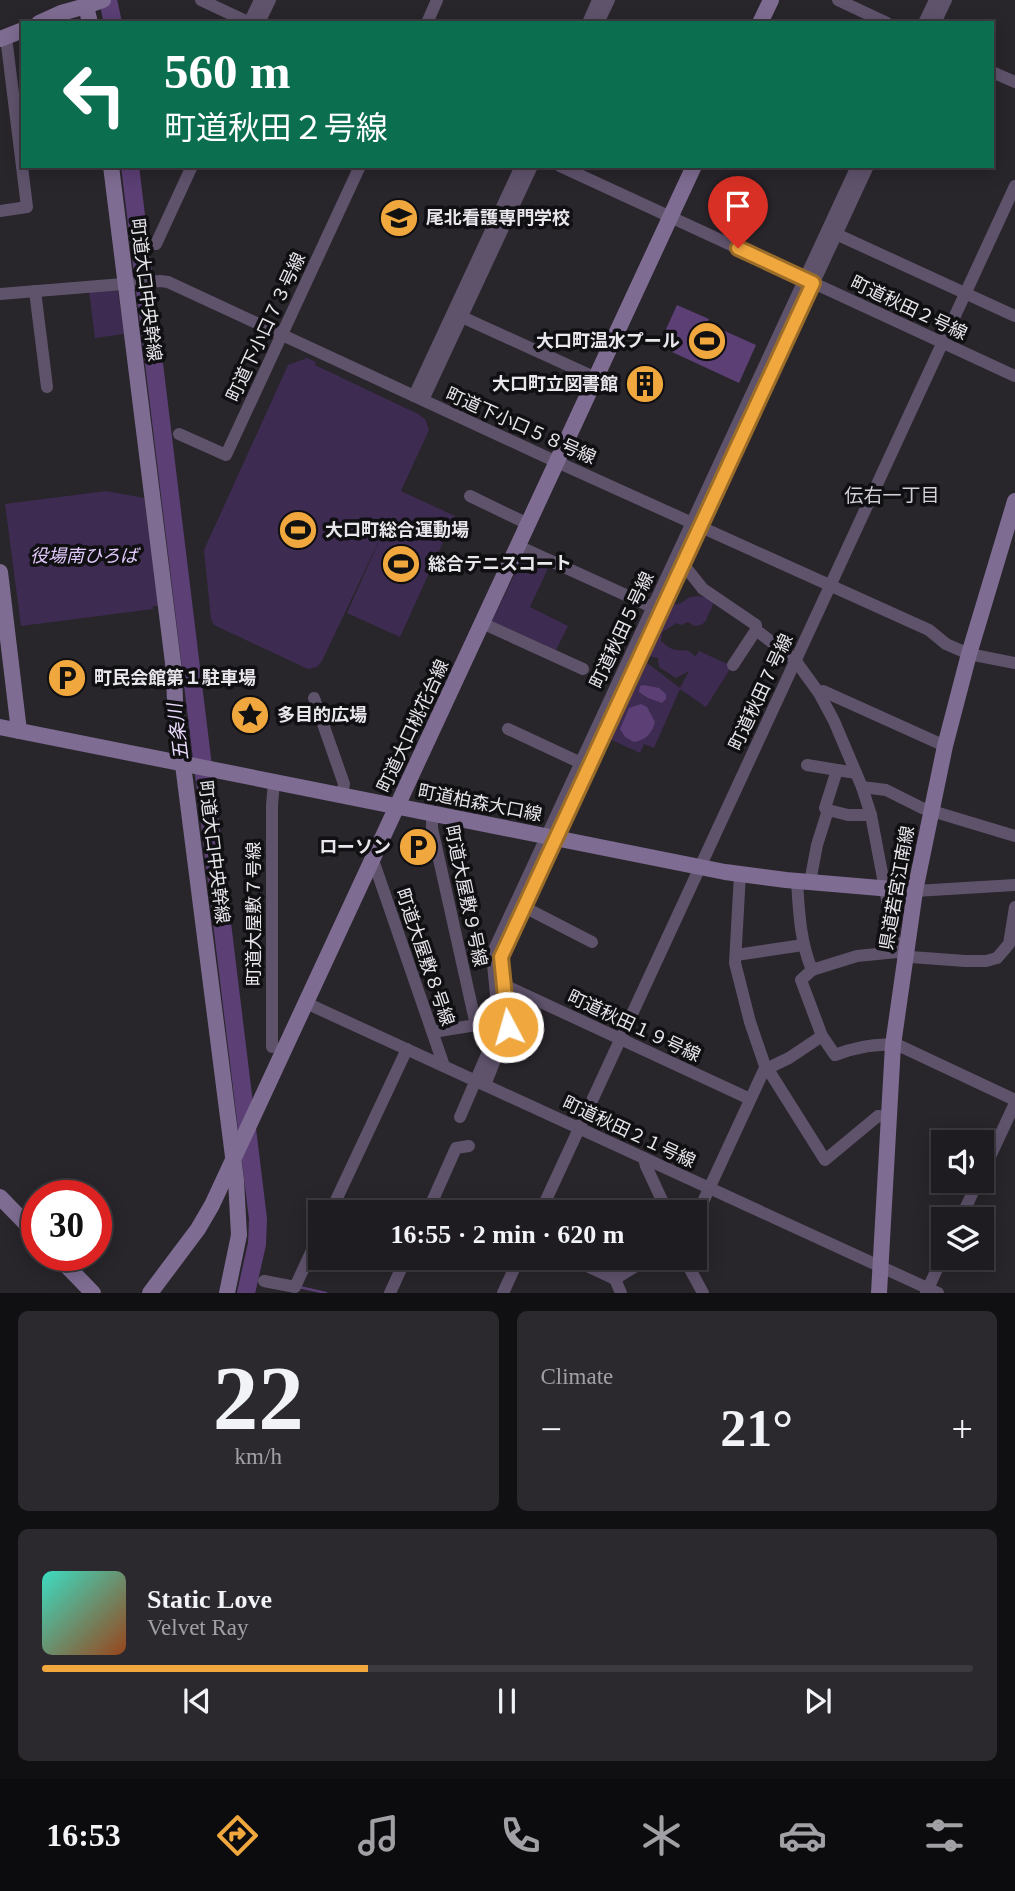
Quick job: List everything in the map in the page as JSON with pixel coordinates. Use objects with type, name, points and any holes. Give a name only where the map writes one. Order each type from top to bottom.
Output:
[{"type":"street","points":[[201,0],[245,21]]},
{"type":"street","points":[[250,21],[260,0]]},
{"type":"street","points":[[260,21],[270,0]]},
{"type":"street","points":[[428,21],[437,0]]},
{"type":"street","points":[[588,21],[598,0]]},
{"type":"street","points":[[599,21],[609,0]]},
{"type":"street","points":[[761,21],[771,0]]},
{"type":"street","points":[[838,0],[883,21]]},
{"type":"street","points":[[925,21],[935,0]]},
{"type":"street","points":[[936,21],[946,0]]},
{"type":"street","points":[[41,21],[58,7],[94,3],[90,21]]},
{"type":"street","points":[[21,31],[3,38],[21,165]]},
{"type":"street","points":[[994,73],[1015,82]]},
{"type":"street","points":[[0,211],[27,207],[21,168]]},
{"type":"street","name":"町道大口中央幹線","points":[[111,168],[129,284],[236,1153],[239,1235],[227,1293]]},
{"type":"street","points":[[154,229],[182,168]]},
{"type":"street","points":[[156,244],[191,168]]},
{"type":"street","name":"町道下小口７３号線","points":[[179,433],[226,455],[359,168]]},
{"type":"street","points":[[419,398],[519,168]]},
{"type":"street","points":[[419,398],[462,317],[531,168]]},
{"type":"street","name":"町道秋田２号線","points":[[564,168],[1015,376]]},
{"type":"street","name":"町道大口桃花台線","points":[[150,1293],[205,1217],[236,1153],[693,168]]},
{"type":"street","points":[[481,1083],[508,1027],[501,957],[552,837],[683,564],[696,524],[809,281],[857,168]]},
{"type":"street","points":[[809,281],[836,234],[867,168]]},
{"type":"street","name":"町道秋田７号線","points":[[546,1200],[1015,186]]},
{"type":"street","points":[[836,234],[1015,316]]},
{"type":"street","name":"町道下小口５８号線","points":[[0,295],[159,281],[184,288],[929,630],[946,644],[969,654],[1015,663]]},
{"type":"street","points":[[35,291],[47,387]]},
{"type":"street","points":[[462,317],[596,378]]},
{"type":"street","points":[[470,496],[528,524]]},
{"type":"street","name":"県道若宮江南線","points":[[880,1293],[893,1045],[901,954],[945,746],[969,654],[1015,501]]},
{"type":"street","name":"町道秋田５号線","points":[[460,1117],[481,1083],[499,1027],[492,954],[552,837],[581,763],[652,607],[696,524]]},
{"type":"street","points":[[518,546],[652,607]]},
{"type":"street","points":[[683,564],[703,589],[756,625],[756,630],[733,665]]},
{"type":"street","points":[[0,572],[19,731]]},
{"type":"street","points":[[482,623],[583,669]]},
{"type":"street","points":[[756,630],[795,660],[819,693],[834,720],[871,815],[901,954]]},
{"type":"street","points":[[819,693],[823,691],[945,746]]},
{"type":"street","points":[[314,698],[344,784],[342,795]]},
{"type":"street","name":"町道柏森大口線","points":[[0,727],[699,867],[740,874],[915,891]]},
{"type":"street","points":[[508,729],[581,763]]},
{"type":"street","points":[[807,765],[856,773]]},
{"type":"street","points":[[812,970],[803,945],[804,881],[828,810],[825,808],[837,770]]},
{"type":"street","name":"町道大屋敷７号線","points":[[272,1047],[274,782]]},
{"type":"street","points":[[862,787],[886,790],[930,811],[1015,836]]},
{"type":"street","points":[[828,810],[848,815],[871,815]]},
{"type":"street","name":"町道大屋敷９号線","points":[[432,813],[432,828],[476,1025],[433,1032]]},
{"type":"street","name":"町道大屋敷８号線","points":[[373,860],[444,1066]]},
{"type":"street","points":[[740,874],[736,970],[766,1068],[825,1160],[878,1116],[889,1117]]},
{"type":"street","points":[[915,891],[1015,885]]},
{"type":"street","points":[[524,907],[592,942]]},
{"type":"street","points":[[994,1147],[1015,1101],[900,1046],[848,1051],[835,1055],[822,1036],[801,981],[812,970],[856,957],[901,954],[986,961],[1000,957],[1012,934],[1015,907]]},
{"type":"street","points":[[736,955],[803,945]]},
{"type":"street","name":"町道秋田１９号線","points":[[504,985],[749,1102]]},
{"type":"street","name":"町道秋田２１号線","points":[[306,1003],[931,1291]]},
{"type":"street","points":[[704,1200],[766,1068],[789,1058],[822,1036]]},
{"type":"street","points":[[336,1200],[407,1049]]},
{"type":"street","points":[[433,1200],[456,1148],[469,1146]]},
{"type":"street","points":[[644,1158],[662,1200]]},
{"type":"street","points":[[0,1197],[21,1219]]},
{"type":"street","points":[[264,1281],[295,1287],[308,1259]]},
{"type":"street","points":[[390,1293],[401,1270]]},
{"type":"street","points":[[509,1288],[515,1270]]},
{"type":"street","points":[[595,1270],[615,1279],[621,1293]]},
{"type":"street","points":[[615,1279],[630,1270]]},
{"type":"street","points":[[691,1270],[703,1293]]},
{"type":"street","points":[[931,1291],[938,1270]]},
{"type":"street","points":[[72,1271],[93,1293]]},
{"type":"green space","points":[[115,289],[118,292],[124,334],[95,338],[89,291]]},
{"type":"green space","name":"大口町総合運動場","points":[[307,358],[316,362],[315,365],[425,419],[429,430],[401,491],[455,516],[400,637],[347,613],[384,530],[322,661],[317,667],[308,669],[214,625],[211,619],[204,550],[288,365]]},
{"type":"green space","name":"役場南ひろば","points":[[106,491],[144,498],[158,606],[153,606],[153,609],[21,626],[5,504]]},
{"type":"green space","points":[[529,555],[550,564],[530,607],[568,626],[556,650],[492,621],[523,557]]},
{"type":"green space","points":[[699,596],[713,603],[706,621],[694,626],[688,622],[681,625],[677,623],[662,632],[661,641],[672,649],[688,651],[695,657],[699,651],[732,666],[706,707],[680,689],[654,748],[644,744],[640,753],[605,737],[642,659],[680,688],[689,671],[676,678],[659,667],[658,658],[649,656],[645,649],[662,608]]},
{"type":"shaded area","name":"大口町温水プール","points":[[677,305],[709,319],[707,323],[756,345],[739,383],[672,352],[675,344],[662,338]]},
{"type":"shaded area","points":[[640,686],[659,688],[666,694],[666,699],[662,703],[648,698],[639,692]]},
{"type":"shaded area","points":[[641,704],[647,707],[655,722],[648,735],[634,742],[625,737],[620,729],[629,708]]},
{"type":"waterway","name":"五条川","points":[[108,0],[113,21]]},
{"type":"waterway","name":"五条川","points":[[130,168],[258,1219],[257,1244],[246,1293]]},
{"type":"waterway","points":[[299,1287],[326,1293]]},
{"type":"place","name":"尾北看護専門学校","points":[[399,218]]},
{"type":"place","name":"大口町温水プール","points":[[707,341]]},
{"type":"place","name":"大口町立図書館","points":[[645,384]]},
{"type":"place","name":"大口町総合運動場","points":[[298,530]]},
{"type":"place","name":"総合テニスコート","points":[[401,564]]},
{"type":"place","name":"町民会館第１駐車場","points":[[67,678]]},
{"type":"place","name":"多目的広場","points":[[250,715]]},
{"type":"place","name":"ローソン","points":[[418,847]]},
{"type":"district","name":"伝右一丁目","points":[[892,495]]},
{"type":"route","points":[[508,1027],[501,957],[813,283],[738,248]]}]
